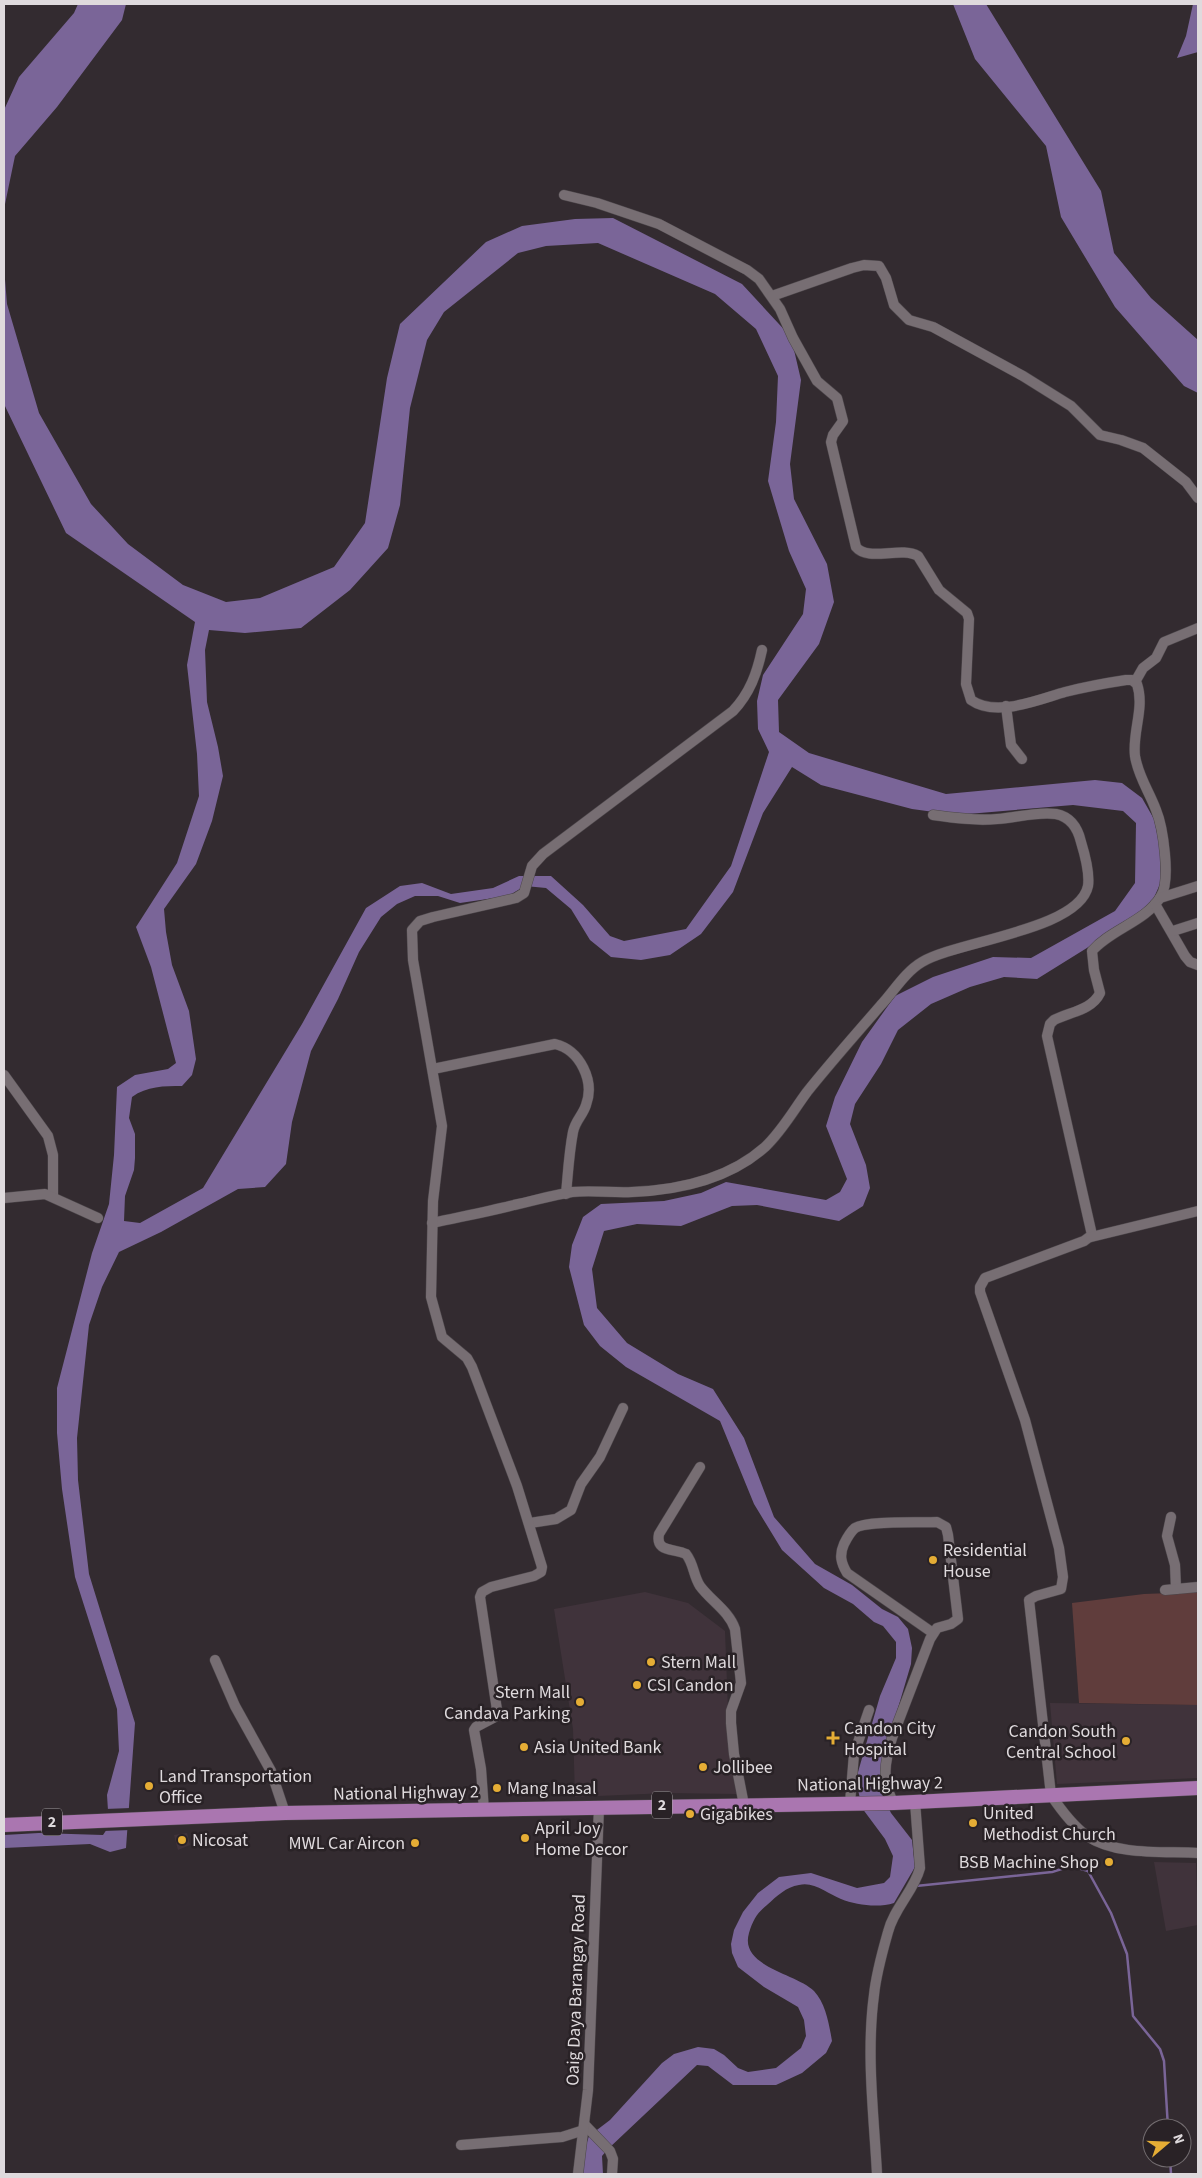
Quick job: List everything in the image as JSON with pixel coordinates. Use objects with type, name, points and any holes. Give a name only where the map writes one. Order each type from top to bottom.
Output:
[{"type":"main road","name":"National Highway 2","points":[[4,1825],[285,1813],[892,1803],[1198,1788]]},
{"type":"street","points":[[564,196],[597,203],[659,224],[747,270],[759,279],[772,296],[817,381],[835,394],[841,409],[842,424],[833,435],[831,442],[856,547],[859,551],[869,554],[906,552],[918,556],[939,590],[967,613],[969,619],[966,684],[968,694],[977,704],[1006,706],[1042,700],[1063,693],[1118,681],[1135,682]]},
{"type":"street","points":[[772,296],[852,268],[864,265],[879,266],[886,278],[894,305],[909,320],[933,327],[1023,376],[1071,406],[1100,435],[1130,443],[1148,452],[1186,482],[1198,498]]},
{"type":"street","points":[[1135,682],[1143,668],[1156,658],[1164,642],[1198,628]]},
{"type":"street","points":[[484,1811],[481,1769],[474,1730],[495,1717],[498,1710],[480,1598],[482,1592],[491,1587],[534,1576],[541,1572],[540,1558],[530,1523],[472,1367],[467,1358],[442,1337],[437,1325],[431,1297],[432,1223],[436,1166],[442,1126],[413,960],[412,930],[420,922],[434,917],[516,898],[524,893],[535,861],[543,854],[734,711],[752,685],[762,650]]},
{"type":"street","points":[[1135,682],[1140,700],[1134,743],[1135,757],[1139,772],[1156,809],[1162,839],[1165,880],[1158,901],[1185,956],[1190,962],[1198,964]]},
{"type":"street","points":[[1006,706],[1011,745],[1022,759]]},
{"type":"street","points":[[432,1223],[566,1194],[601,1190],[651,1191],[700,1182],[732,1170],[764,1147],[781,1130],[807,1093],[858,1029],[917,965],[955,947],[1018,933],[1051,920],[1070,909],[1085,893],[1088,885],[1088,873],[1081,838],[1075,826],[1064,817],[1048,814],[983,820],[933,815]]},
{"type":"street","points":[[1091,1237],[1090,1221],[1062,1108],[1047,1036],[1048,1029],[1054,1020],[1086,1007],[1097,1000],[1100,993],[1094,970],[1092,950],[1158,901],[1198,886]]},
{"type":"street","points":[[1173,931],[1198,922]]},
{"type":"street","points":[[433,1069],[555,1044],[561,1046],[574,1056],[586,1072],[588,1096],[586,1106],[578,1118],[573,1131],[566,1194]]},
{"type":"street","points":[[4,1075],[48,1136],[53,1155],[53,1196]]},
{"type":"street","points":[[4,1198],[45,1194],[98,1218]]},
{"type":"street","points":[[1198,1211],[1091,1237],[985,1278],[980,1286],[1025,1420],[1062,1567],[1064,1583],[1061,1589],[1036,1596],[1029,1600],[1051,1795],[1066,1816],[1096,1841],[1136,1850],[1198,1852]]},
{"type":"street","points":[[530,1523],[556,1519],[571,1510],[582,1484],[600,1457],[623,1408]]},
{"type":"street","points":[[700,1467],[659,1534],[658,1541],[659,1545],[666,1550],[686,1554],[691,1560],[694,1573],[701,1587],[732,1621],[735,1629],[741,1683],[731,1710],[731,1722],[734,1754],[744,1805]]},
{"type":"street","points":[[1171,1517],[1167,1536],[1175,1565],[1176,1589]]},
{"type":"street","points":[[892,1803],[886,1788],[887,1754],[901,1712],[933,1633],[937,1628],[951,1624],[958,1619],[946,1527],[937,1522],[870,1524],[853,1529],[848,1536],[841,1555],[847,1573],[933,1633]]},
{"type":"street","points":[[1165,1590],[1198,1587]]},
{"type":"street","points":[[215,1660],[235,1706],[271,1771],[285,1813]]},
{"type":"street","points":[[853,1803],[854,1754],[869,1710]]},
{"type":"street","points":[[877,2174],[870,2047],[874,1994],[888,1929],[895,1912],[918,1878],[920,1855],[915,1802]]},
{"type":"street","name":"Oaig Daya Barangay Road","points":[[578,2174],[587,2129],[599,1807]]},
{"type":"street","points":[[461,2145],[562,2137],[587,2129],[610,2151],[613,2159],[612,2174]]},
{"type":"shaded area","points":[[78,4],[126,4],[122,20],[57,107],[15,156],[4,209],[4,110],[19,77],[74,13]]},
{"type":"shaded area","points":[[953,4],[986,4],[1101,191],[1114,253],[1151,298],[1198,340],[1198,393],[1184,386],[1115,307],[1061,217],[1046,146],[975,59]]},
{"type":"shaded area","points":[[1193,4],[1198,4],[1198,52],[1177,58],[1186,36]]},
{"type":"shaded area","points":[[613,218],[742,284],[791,337],[801,380],[790,464],[794,499],[827,564],[834,602],[819,644],[778,700],[779,732],[809,753],[946,794],[1095,780],[1122,783],[1142,798],[1154,819],[1160,847],[1161,882],[1152,902],[1111,933],[1037,979],[1004,977],[970,987],[931,1004],[898,1030],[881,1064],[855,1104],[850,1124],[866,1165],[870,1188],[863,1206],[839,1221],[757,1205],[732,1206],[681,1226],[637,1224],[604,1231],[592,1269],[597,1308],[627,1343],[678,1374],[713,1389],[744,1438],[774,1517],[815,1564],[852,1585],[882,1609],[898,1617],[908,1629],[912,1648],[911,1664],[885,1752],[880,1790],[891,1813],[912,1840],[915,1867],[894,1903],[888,1905],[874,1906],[853,1903],[815,1886],[805,1884],[786,1890],[764,1908],[752,1924],[748,1945],[752,1954],[760,1962],[806,1985],[818,1996],[826,2014],[832,2041],[826,2053],[802,2073],[776,2085],[733,2085],[708,2066],[697,2065],[608,2149],[602,2156],[603,2174],[581,2174],[583,2154],[589,2136],[610,2120],[662,2063],[674,2054],[698,2047],[714,2049],[724,2055],[738,2068],[748,2072],[776,2068],[801,2048],[806,2036],[804,2020],[798,2007],[764,1987],[738,1967],[732,1953],[731,1944],[734,1930],[743,1912],[758,1893],[779,1877],[811,1873],[857,1888],[884,1883],[890,1877],[893,1856],[885,1839],[862,1808],[857,1785],[858,1772],[880,1696],[896,1658],[896,1642],[883,1626],[874,1622],[853,1604],[824,1588],[782,1550],[754,1504],[720,1421],[626,1367],[600,1346],[584,1325],[569,1267],[572,1245],[583,1217],[601,1204],[664,1201],[701,1193],[726,1182],[826,1200],[840,1192],[847,1179],[826,1126],[835,1097],[862,1042],[895,996],[933,977],[993,957],[1031,958],[1115,911],[1135,883],[1136,823],[1123,811],[1073,805],[956,815],[912,809],[821,785],[792,767],[763,813],[733,892],[701,934],[670,955],[641,960],[611,957],[590,940],[571,909],[546,888],[525,886],[508,896],[460,903],[438,896],[415,896],[397,904],[381,917],[359,952],[338,999],[311,1051],[292,1122],[286,1164],[265,1187],[238,1189],[161,1232],[119,1252],[102,1287],[89,1325],[77,1438],[78,1480],[89,1574],[135,1723],[126,1848],[110,1852],[90,1844],[4,1848],[4,1835],[39,1833],[103,1835],[109,1826],[107,1795],[119,1751],[117,1709],[75,1577],[62,1489],[57,1433],[57,1388],[92,1253],[109,1204],[114,1155],[117,1087],[135,1075],[168,1069],[176,1063],[151,967],[136,927],[177,863],[199,796],[197,754],[187,665],[195,622],[66,533],[4,404],[4,267],[7,304],[39,413],[91,504],[128,544],[183,585],[226,602],[260,598],[334,567],[365,523],[387,378],[400,324],[486,242],[522,226],[575,219]],"holes":[[[598,243],[715,294],[756,329],[778,376],[776,422],[768,481],[789,551],[806,589],[803,614],[763,675],[757,701],[758,729],[769,752],[731,866],[686,929],[624,941],[610,936],[583,905],[551,876],[519,876],[493,888],[451,894],[422,883],[400,886],[366,908],[302,1024],[203,1188],[140,1223],[124,1221],[125,1196],[134,1170],[135,1158],[135,1134],[129,1118],[132,1097],[150,1089],[182,1086],[192,1075],[196,1059],[189,1011],[172,965],[164,909],[196,864],[212,821],[223,776],[207,702],[205,650],[209,630],[245,633],[301,628],[350,590],[388,548],[400,505],[410,408],[427,340],[444,312],[518,253],[546,246]]]},
{"type":"shaded area","name":"Stern Mall","points":[[645,1592],[688,1603],[725,1631],[728,1710],[737,1794],[667,1793],[575,1797],[573,1729],[554,1609]]},
{"type":"shaded area","points":[[1198,1592],[1198,1705],[1079,1703],[1072,1603],[1144,1594]]},
{"type":"shaded area","name":"Candon South Central School","points":[[1050,1703],[1198,1705],[1198,1778],[1057,1784]]},
{"type":"shaded area","name":"Nicosat","points":[[187,1833],[190,1845],[178,1850],[174,1835]]},
{"type":"shaded area","points":[[1154,1862],[1196,1863],[1198,1925],[1166,1931]]},
{"type":"pier","points":[[131,1808],[131,1830],[103,1831],[106,1825],[105,1809]]},
{"type":"waterway","points":[[916,1886],[1052,1872],[1071,1866],[1088,1871],[1111,1913],[1127,1954],[1133,2016],[1160,2049],[1164,2061],[1167,2118]]},
{"type":"waterway","points":[[1171,2168],[1171,2174]]},
{"type":"place","name":"Residential House","points":[[933,1560]]},
{"type":"place","name":"Stern Mall","points":[[651,1662]]},
{"type":"place","name":"CSI Candon","points":[[637,1685]]},
{"type":"place","name":"Stern Mall Candava Parking","points":[[580,1702]]},
{"type":"place","name":"Candon City Hospital","points":[[833,1738]]},
{"type":"place","name":"Candon South Central School","points":[[1126,1741]]},
{"type":"place","name":"Asia United Bank","points":[[524,1747]]},
{"type":"place","name":"Jollibee","points":[[703,1767]]},
{"type":"place","name":"Land Transportation Office","points":[[149,1786]]},
{"type":"place","name":"Mang Inasal","points":[[497,1788]]},
{"type":"place","name":"Gigabikes","points":[[690,1814]]},
{"type":"place","name":"United Methodist Church","points":[[973,1823]]},
{"type":"place","name":"April Joy Home Decor","points":[[525,1838]]},
{"type":"place","name":"Nicosat","points":[[182,1840]]},
{"type":"place","name":"MWL Car Aircon","points":[[415,1843]]},
{"type":"place","name":"BSB Machine Shop","points":[[1109,1862]]}]
